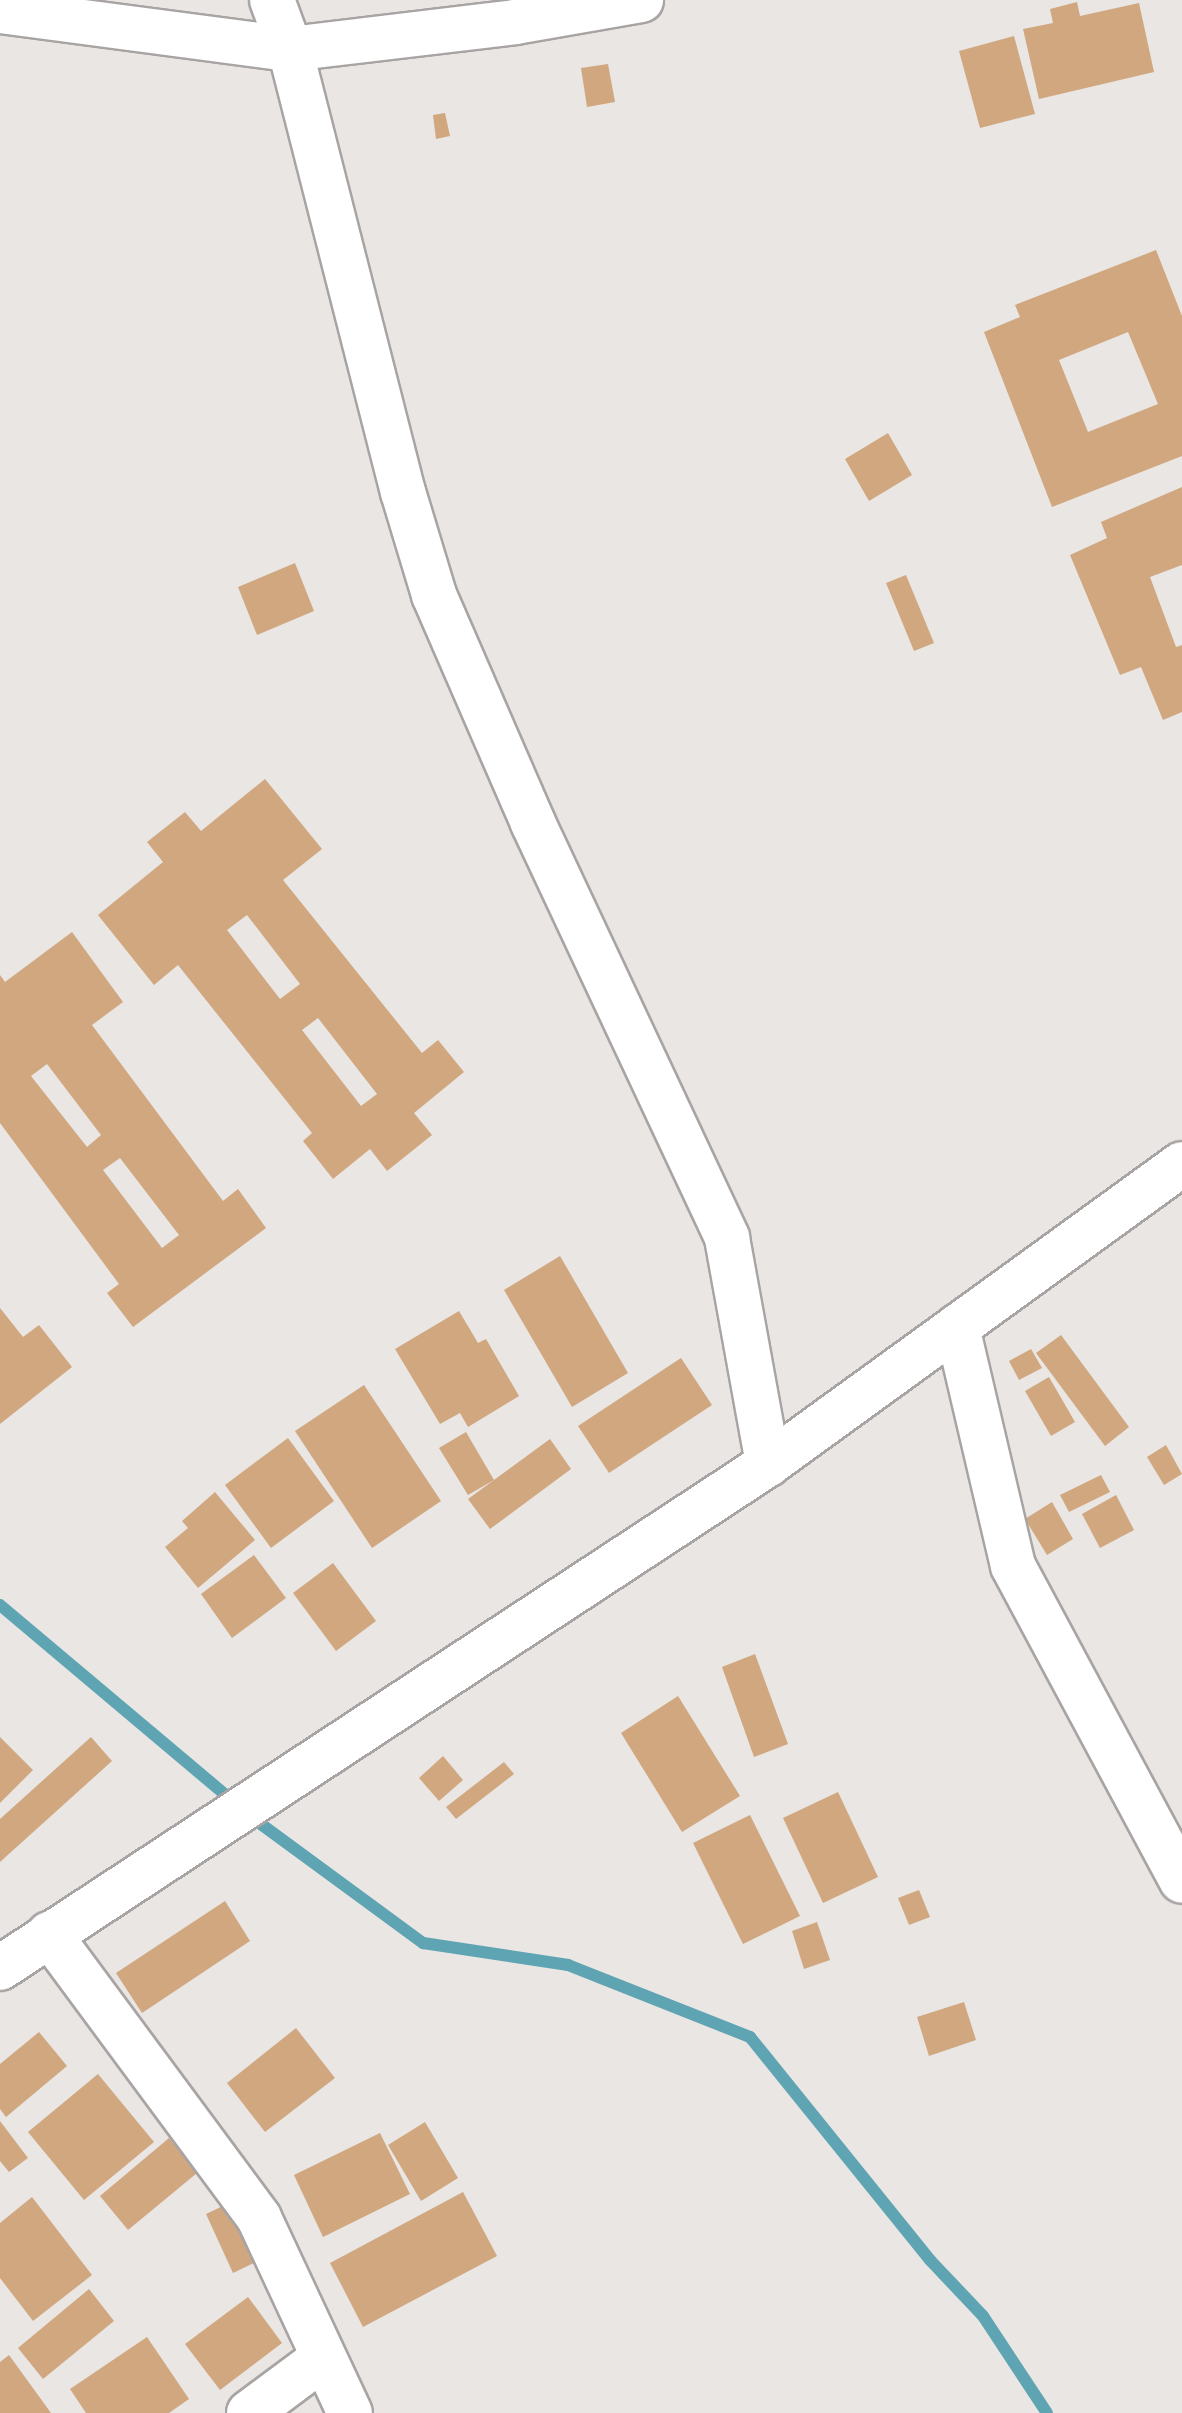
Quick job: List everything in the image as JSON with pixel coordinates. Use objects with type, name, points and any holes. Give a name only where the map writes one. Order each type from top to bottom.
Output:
[{"type":"street","points":[[272,0],[290,49],[403,492],[434,595],[533,823],[727,1238],[768,1464]]},
{"type":"street","points":[[0,11],[290,49],[515,22],[641,0]]},
{"type":"street","points":[[0,1968],[768,1464],[1182,1164]]},
{"type":"street","points":[[957,1327],[1013,1566],[1182,1881]]},
{"type":"street","points":[[49,1934],[259,2218],[320,2360],[350,2413]]},
{"type":"street","points":[[249,2413],[320,2360]]},
{"type":"building","points":[[1077,2],[1080,16],[1139,3],[1154,72],[1039,99],[1023,29],[1053,23],[1050,9]]},
{"type":"building","points":[[1014,36],[1035,114],[980,128],[959,51]]},
{"type":"building","points":[[608,64],[615,102],[587,107],[581,68]]},
{"type":"building","points":[[445,113],[450,136],[436,139],[433,115]]},
{"type":"building","points":[[1156,250],[1182,316],[1182,456],[1052,507],[984,332],[1020,317],[1015,305]],"holes":[[[1128,332],[1158,404],[1088,432],[1059,360]]]},
{"type":"building","points":[[888,433],[912,475],[869,501],[845,459]]},
{"type":"building","points":[[1182,487],[1182,565],[1150,577],[1176,647],[1182,645],[1182,712],[1163,720],[1141,667],[1120,675],[1070,555],[1107,538],[1101,522]]},
{"type":"building","points":[[295,563],[314,611],[257,635],[238,587]]},
{"type":"building","points":[[906,575],[934,643],[914,651],[886,583]]},
{"type":"building","points":[[265,779],[322,849],[283,880],[422,1053],[438,1040],[464,1072],[414,1113],[432,1135],[387,1171],[370,1149],[333,1179],[303,1141],[312,1133],[178,965],[154,985],[98,915],[163,862],[147,842],[185,812],[201,831]],"holes":[[[247,915],[300,984],[280,999],[227,930]],[[318,1018],[377,1094],[361,1106],[302,1030]]]},
{"type":"building","points":[[72,932],[123,1002],[92,1025],[223,1201],[238,1189],[266,1228],[133,1327],[107,1293],[119,1284],[0,1123],[0,975],[5,982]],"holes":[[[47,1064],[101,1135],[87,1147],[31,1076]],[[120,1158],[179,1235],[162,1248],[103,1170]]]},
{"type":"building","points":[[560,1256],[628,1373],[572,1407],[504,1290]]},
{"type":"building","points":[[0,1308],[23,1337],[39,1325],[72,1367],[0,1424]]},
{"type":"building","points":[[459,1311],[478,1343],[486,1339],[519,1396],[468,1427],[460,1413],[440,1424],[395,1349]]},
{"type":"building","points":[[1061,1335],[1129,1427],[1105,1446],[1036,1353]]},
{"type":"building","points":[[1031,1349],[1042,1368],[1019,1380],[1009,1361]]},
{"type":"building","points":[[681,1358],[712,1405],[609,1473],[578,1426]]},
{"type":"building","points":[[1049,1377],[1075,1422],[1051,1436],[1025,1391]]},
{"type":"building","points":[[364,1385],[441,1501],[372,1548],[295,1431]]},
{"type":"building","points":[[466,1432],[494,1480],[468,1495],[439,1448]]},
{"type":"building","points":[[288,1438],[334,1501],[271,1548],[225,1485]]},
{"type":"building","points":[[550,1439],[571,1469],[490,1529],[468,1499]]},
{"type":"building","points":[[1166,1445],[1182,1474],[1164,1485],[1147,1457]]},
{"type":"building","points":[[1101,1475],[1110,1492],[1069,1512],[1060,1495]]},
{"type":"building","points":[[215,1492],[255,1540],[198,1588],[165,1547],[188,1528],[182,1521]]},
{"type":"building","points":[[1116,1495],[1134,1530],[1100,1548],[1082,1514]]},
{"type":"building","points":[[1052,1502],[1073,1539],[1047,1555],[1025,1519]]},
{"type":"building","points":[[254,1555],[286,1598],[232,1638],[201,1594]]},
{"type":"building","points":[[333,1563],[376,1621],[336,1651],[293,1593]]},
{"type":"building","points":[[755,1654],[788,1744],[754,1757],[722,1667]]},
{"type":"building","points":[[678,1696],[740,1796],[682,1832],[621,1733]]},
{"type":"building","points":[[0,1737],[33,1770],[0,1803]]},
{"type":"building","points":[[91,1737],[112,1761],[0,1862],[0,1819]]},
{"type":"building","points":[[443,1756],[463,1780],[439,1801],[419,1778]]},
{"type":"building","points":[[504,1762],[514,1774],[456,1819],[446,1807]]},
{"type":"building","points":[[838,1792],[878,1877],[823,1903],[783,1818]]},
{"type":"building","points":[[750,1815],[800,1916],[743,1944],[693,1843]]},
{"type":"building","points":[[919,1890],[930,1917],[909,1925],[898,1898]]},
{"type":"building","points":[[225,1901],[250,1941],[142,2013],[116,1973]]},
{"type":"building","points":[[817,1922],[830,1960],[804,1969],[792,1931]]},
{"type":"building","points":[[964,2002],[976,2040],[929,2056],[917,2017]]},
{"type":"building","points":[[296,2028],[335,2078],[265,2132],[227,2083]]},
{"type":"building","points":[[39,2032],[67,2066],[6,2117],[0,2109],[0,2064]]},
{"type":"building","points":[[98,2074],[154,2142],[84,2200],[28,2132]]},
{"type":"building","points":[[0,2121],[28,2158],[9,2172],[0,2161]]},
{"type":"building","points":[[425,2122],[458,2178],[421,2201],[388,2145]]},
{"type":"building","points":[[380,2133],[410,2194],[323,2237],[294,2175]]},
{"type":"building","points":[[169,2138],[197,2173],[128,2230],[100,2196]]},
{"type":"building","points":[[463,2192],[497,2256],[363,2327],[330,2263]]},
{"type":"building","points":[[32,2197],[92,2275],[33,2321],[0,2278],[0,2223]]},
{"type":"building","points":[[229,2203],[256,2262],[233,2273],[206,2214]]},
{"type":"building","points":[[89,2289],[114,2321],[43,2379],[18,2348]]},
{"type":"building","points":[[248,2297],[282,2343],[220,2390],[185,2344]]},
{"type":"building","points":[[147,2337],[189,2399],[169,2413],[86,2413],[70,2389]]},
{"type":"building","points":[[9,2355],[51,2413],[0,2413],[0,2362]]},
{"type":"waterway","points":[[0,1605],[236,1804]]},
{"type":"waterway","points":[[250,1816],[423,1943],[568,1965],[750,2037],[930,2260],[983,2316],[1047,2413]]}]
